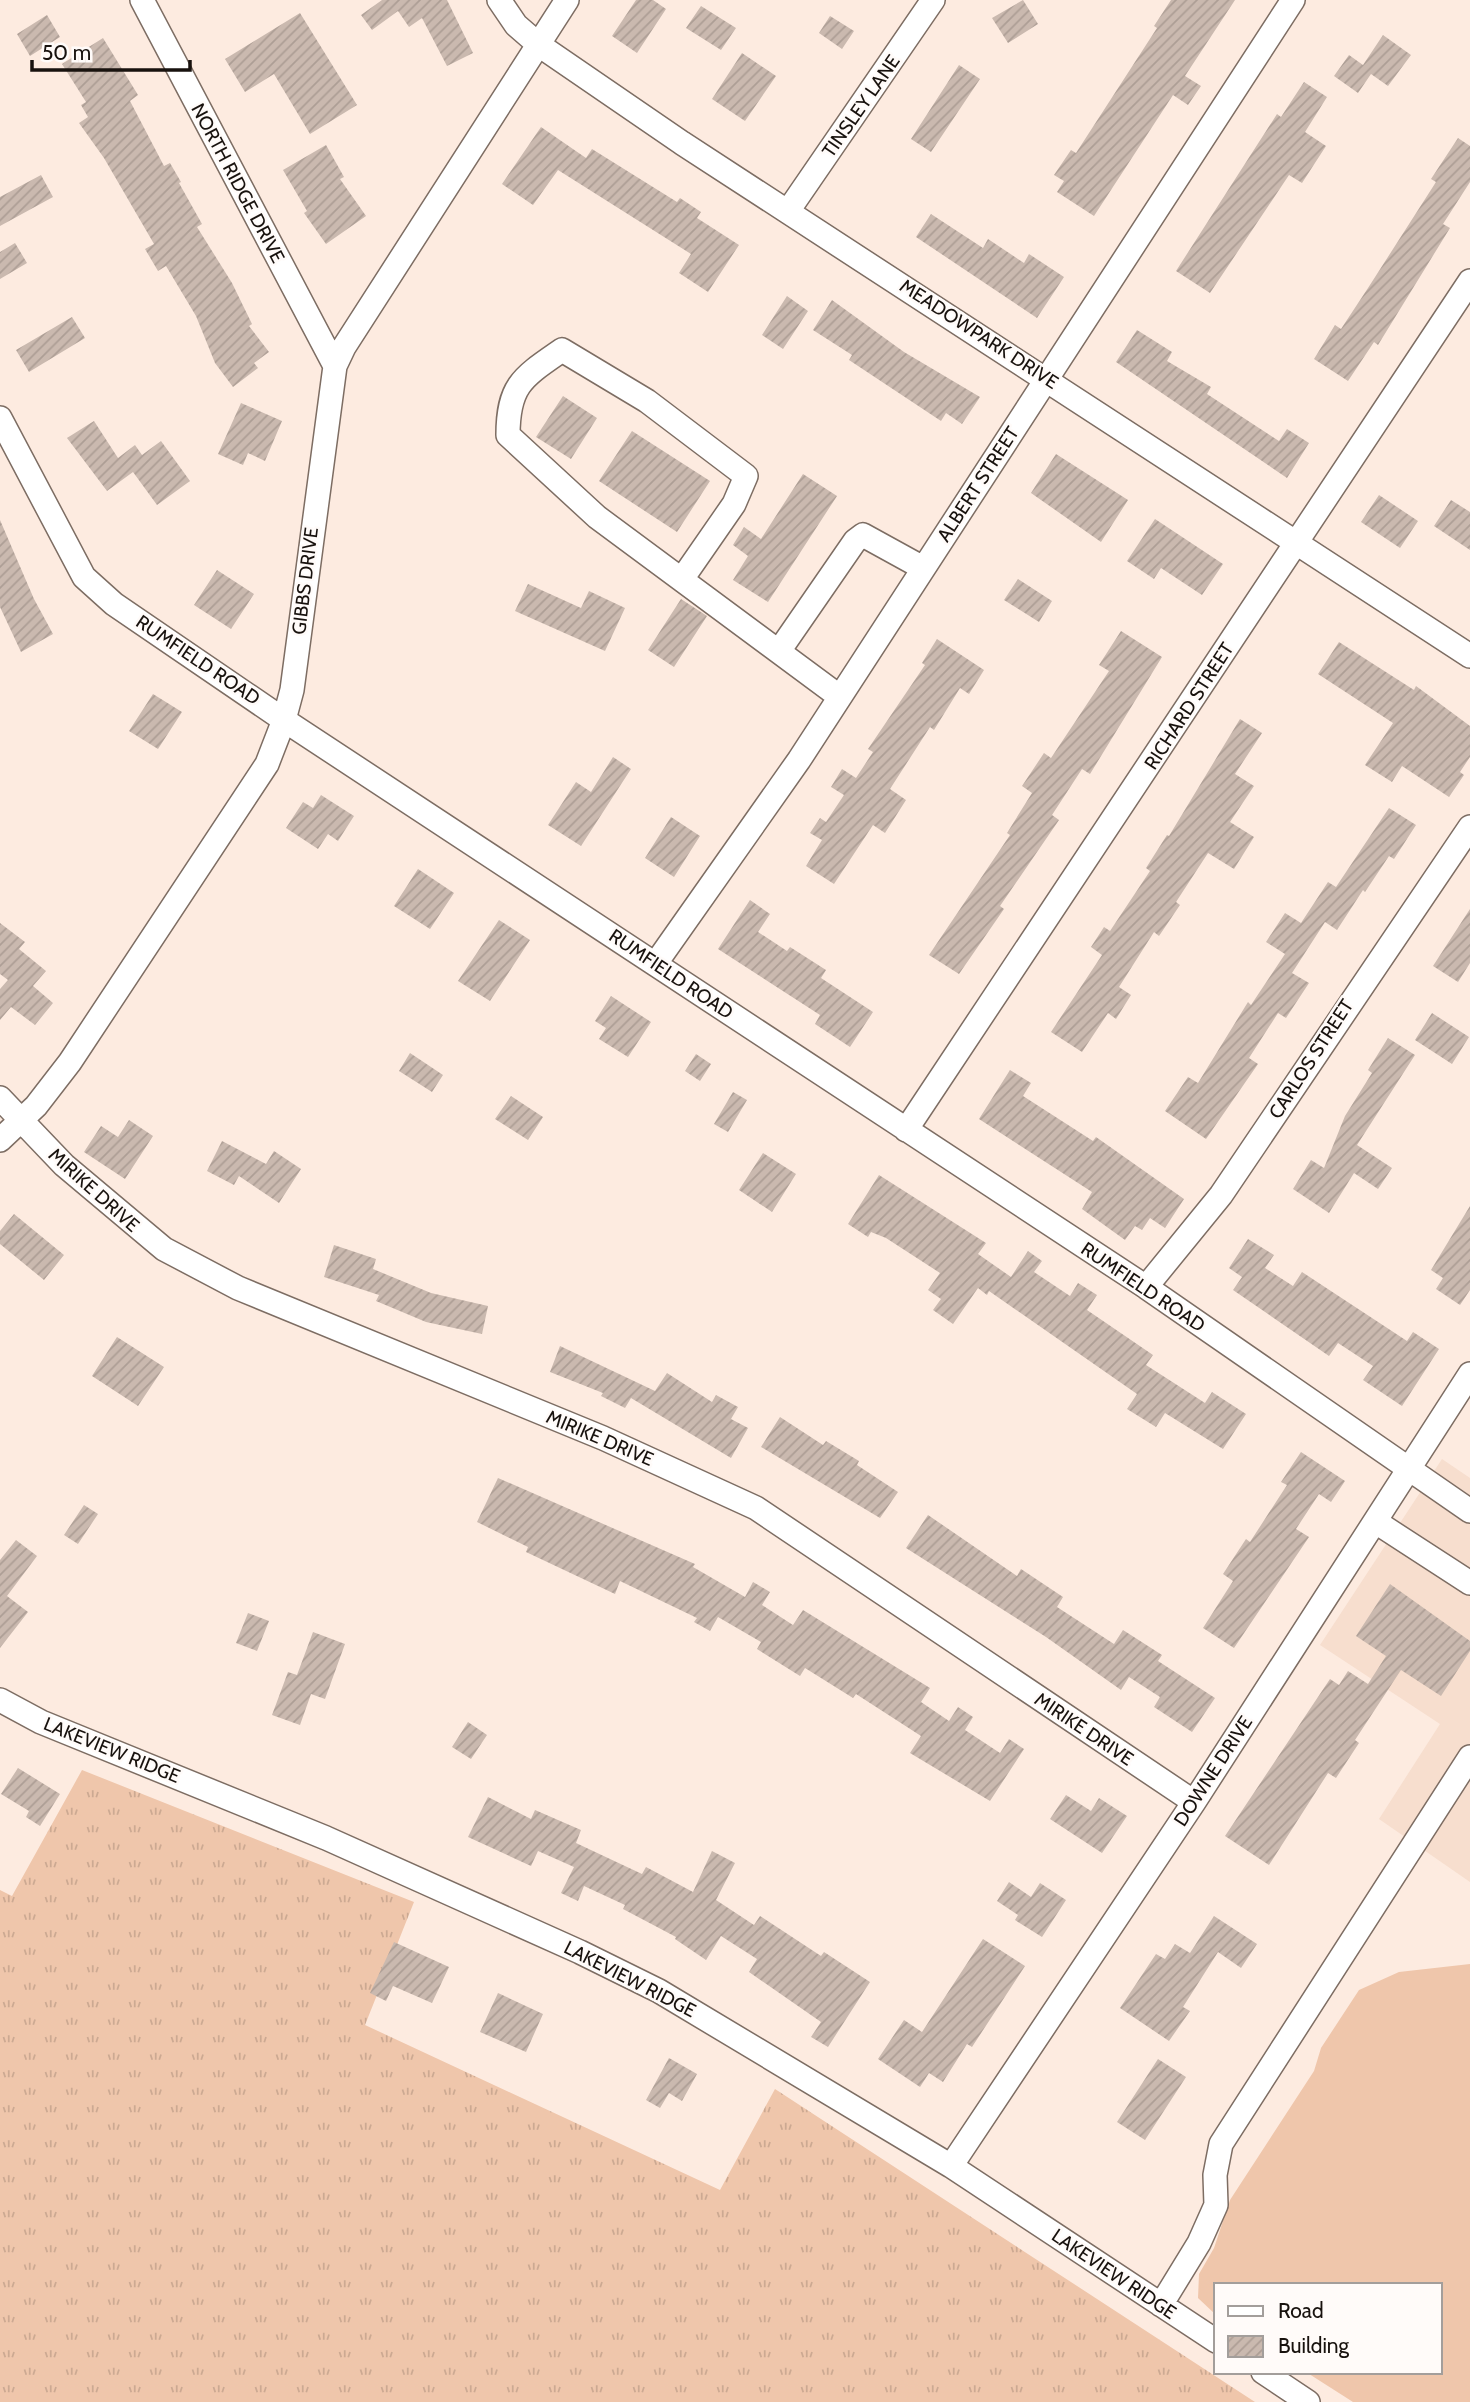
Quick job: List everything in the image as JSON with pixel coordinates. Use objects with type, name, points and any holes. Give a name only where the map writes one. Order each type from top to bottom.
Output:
[{"type":"street","name":"NORTH RIDGE DRIVE","points":[[142,0],[335,366]]},
{"type":"street","name":"MEADOWPARK DRIVE","points":[[499,0],[516,25],[539,45],[788,211],[1470,656]]},
{"type":"street","name":"GIBBS DRIVE","points":[[0,1140],[21,1121],[70,1062],[267,764],[292,691],[321,454],[335,366],[344,347],[567,0]]},
{"type":"street","name":"TINSLEY LANE","points":[[788,211],[933,0]]},
{"type":"street","name":"ALBERT STREET","points":[[656,963],[839,697],[1293,0]]},
{"type":"street","name":"RICHARD STREET","points":[[906,1130],[1470,281]]},
{"type":"street","points":[[682,579],[734,504],[746,476],[647,401],[562,350],[523,377],[508,407],[508,435],[597,517],[839,697]]},
{"type":"street","name":"RUMFIELD ROAD","points":[[0,418],[84,577],[114,604],[284,720],[1146,1287],[1470,1511]]},
{"type":"street","points":[[779,651],[855,541],[863,535],[923,568]]},
{"type":"street","name":"CARLOS STREET","points":[[1146,1287],[1221,1195],[1355,992],[1470,827]]},
{"type":"street","name":"MIRIKE DRIVE","points":[[0,1098],[97,1196],[164,1249],[238,1288],[603,1438],[756,1508],[1194,1802]]},
{"type":"street","name":"DOWNE DRIVE","points":[[951,2166],[1194,1802],[1470,1374]]},
{"type":"street","points":[[1376,1521],[1470,1583]]},
{"type":"street","name":"LAKEVIEW RIDGE","points":[[0,1700],[41,1722],[326,1838],[580,1952],[659,1991],[951,2166],[1214,2341]]},
{"type":"street","points":[[1161,2305],[1199,2243],[1216,2205],[1215,2175],[1221,2144],[1470,1757]]},
{"type":"street","points":[[1266,2374],[1308,2402]]},
{"type":"shaded area","points":[[1442,1459],[1470,1478],[1470,1882],[1379,1819],[1440,1724],[1320,1645]]},
{"type":"green space","points":[[82,1770],[414,1902],[365,2025],[720,2190],[775,2089],[1255,2402],[0,2402],[0,1890],[12,1896]]},
{"type":"green space","points":[[1470,1964],[1470,2402],[1353,2402],[1309,2374],[1442,2374],[1442,2283],[1214,2283],[1214,2313],[1198,2298],[1199,2274],[1214,2248],[1230,2200],[1314,2071],[1321,2048],[1359,1990],[1399,1972]]},
{"type":"building","points":[[382,0],[447,0],[473,53],[447,66],[422,18],[409,27],[398,11],[372,30],[361,15]]},
{"type":"building","points":[[636,0],[653,0],[666,9],[637,53],[612,36]]},
{"type":"building","points":[[1023,0],[1038,24],[1008,43],[992,18]]},
{"type":"building","points":[[1171,0],[1235,0],[1185,76],[1201,86],[1188,105],[1173,95],[1094,216],[1057,192],[1064,181],[1054,175],[1071,150],[1076,153],[1157,28],[1154,26]]},
{"type":"building","points":[[701,6],[736,28],[721,50],[686,28]]},
{"type":"building","points":[[300,13],[357,105],[310,134],[274,74],[245,92],[225,59]]},
{"type":"building","points":[[47,15],[60,37],[30,56],[17,34]]},
{"type":"building","points":[[830,16],[854,31],[842,49],[819,33]]},
{"type":"building","points":[[1383,35],[1411,55],[1388,86],[1371,74],[1358,93],[1334,76],[1349,55],[1363,65]]},
{"type":"building","points":[[103,38],[138,95],[130,101],[164,166],[170,163],[181,182],[179,183],[202,224],[197,227],[232,283],[252,324],[249,326],[269,352],[254,363],[258,368],[233,387],[215,363],[196,316],[166,266],[158,271],[145,249],[154,244],[104,158],[79,123],[88,117],[81,105],[86,102],[62,64]]},
{"type":"building","points":[[742,53],[776,76],[745,121],[712,99]]},
{"type":"building","points":[[959,65],[980,79],[931,152],[911,139]]},
{"type":"building","points":[[1304,82],[1327,97],[1305,132],[1326,146],[1302,183],[1289,175],[1210,293],[1176,271],[1277,114],[1281,117]]},
{"type":"building","points":[[541,127],[586,158],[592,149],[677,202],[680,198],[701,212],[697,218],[739,245],[708,292],[679,273],[691,254],[558,170],[533,205],[502,184]]},
{"type":"building","points":[[1458,138],[1470,146],[1470,182],[1443,224],[1450,228],[1378,345],[1374,342],[1348,381],[1314,359],[1335,325],[1341,329],[1368,288],[1436,182],[1431,179]]},
{"type":"building","points":[[326,145],[344,177],[340,179],[366,216],[326,244],[304,213],[307,211],[283,170]]},
{"type":"building","points":[[41,175],[53,197],[0,226],[0,197]]},
{"type":"building","points":[[931,214],[983,248],[988,239],[1024,263],[1029,254],[1064,277],[1037,318],[916,237]]},
{"type":"building","points":[[15,243],[27,263],[0,279],[0,252]]},
{"type":"building","points":[[787,296],[808,311],[783,349],[762,335]]},
{"type":"building","points":[[832,300],[904,352],[980,397],[962,424],[946,413],[941,421],[849,360],[852,355],[813,330]]},
{"type":"building","points":[[72,317],[85,338],[29,372],[16,350]]},
{"type":"building","points":[[1137,330],[1172,352],[1167,361],[1211,387],[1207,394],[1279,441],[1287,429],[1309,443],[1287,478],[1116,362]]},
{"type":"building","points":[[563,396],[597,418],[571,459],[536,437]]},
{"type":"building","points":[[241,403],[282,421],[265,461],[248,453],[243,465],[218,454]]},
{"type":"building","points":[[94,421],[118,458],[135,445],[142,455],[161,441],[190,481],[157,505],[133,472],[107,491],[67,438]]},
{"type":"building","points":[[632,431],[710,481],[677,532],[599,481]]},
{"type":"building","points":[[1056,454],[1128,500],[1101,542],[1031,493]]},
{"type":"building","points":[[803,474],[837,496],[768,602],[733,580],[748,556],[733,545],[744,527],[761,539]]},
{"type":"building","points":[[1379,495],[1418,521],[1400,548],[1361,522]]},
{"type":"building","points":[[1451,500],[1470,512],[1470,550],[1434,526]]},
{"type":"building","points":[[1155,519],[1223,564],[1202,595],[1161,568],[1154,579],[1127,561]]},
{"type":"building","points":[[0,520],[34,599],[53,634],[21,652],[0,607]]},
{"type":"building","points":[[217,570],[254,594],[231,629],[194,605]]},
{"type":"building","points":[[1018,579],[1052,601],[1039,622],[1004,600]]},
{"type":"building","points":[[528,584],[581,608],[589,591],[625,608],[605,651],[515,611]]},
{"type":"building","points":[[681,599],[707,616],[674,667],[648,650]]},
{"type":"building","points":[[1121,631],[1162,657],[1090,774],[1082,769],[1052,815],[1059,820],[1000,906],[1004,909],[959,974],[929,955],[1010,835],[1007,833],[1032,793],[1022,786],[1044,753],[1051,758],[1109,671],[1099,665]]},
{"type":"building","points":[[937,639],[984,670],[969,694],[960,688],[934,730],[930,727],[890,789],[906,800],[885,833],[873,825],[834,884],[806,866],[822,840],[810,833],[820,818],[826,822],[844,795],[831,787],[842,769],[856,778],[873,752],[868,749],[925,665],[922,663]]},
{"type":"building","points":[[1339,642],[1414,690],[1416,686],[1470,726],[1470,757],[1460,772],[1464,775],[1449,797],[1402,766],[1392,782],[1365,765],[1393,723],[1318,674]]},
{"type":"building","points":[[153,694],[182,712],[158,749],[129,731]]},
{"type":"building","points":[[1240,719],[1262,733],[1235,774],[1254,786],[1230,822],[1254,837],[1234,869],[1208,853],[1176,902],[1180,905],[1159,936],[1154,932],[1119,987],[1131,995],[1116,1019],[1108,1013],[1082,1052],[1051,1032],[1102,955],[1091,947],[1104,927],[1110,931],[1150,871],[1146,868],[1167,835],[1169,836]]},
{"type":"building","points":[[613,757],[631,769],[581,846],[548,825],[576,782],[591,792]]},
{"type":"building","points":[[321,795],[354,816],[338,841],[328,834],[318,849],[286,828],[303,802],[313,808]]},
{"type":"building","points":[[1389,808],[1416,825],[1394,859],[1389,856],[1365,892],[1363,890],[1337,930],[1325,922],[1292,973],[1309,983],[1286,1018],[1278,1013],[1249,1058],[1258,1064],[1206,1139],[1165,1111],[1188,1077],[1198,1083],[1248,1002],[1251,1005],[1285,954],[1266,942],[1285,913],[1301,923],[1328,882],[1336,887]]},
{"type":"building","points":[[671,817],[700,836],[674,877],[645,858]]},
{"type":"building","points":[[418,869],[454,893],[430,929],[394,906]]},
{"type":"building","points":[[750,900],[770,914],[758,932],[787,951],[790,947],[826,970],[821,978],[873,1012],[850,1047],[815,1024],[820,1015],[718,949]]},
{"type":"building","points":[[1470,909],[1470,963],[1458,982],[1433,966]]},
{"type":"building","points":[[499,920],[530,940],[490,1001],[458,981]]},
{"type":"building","points":[[0,923],[25,942],[19,949],[46,971],[33,986],[53,1003],[35,1025],[11,1007],[0,1020],[0,989],[8,980],[0,974]]},
{"type":"building","points":[[611,996],[651,1022],[628,1057],[599,1039],[606,1028],[595,1021]]},
{"type":"building","points":[[1432,1013],[1469,1037],[1452,1064],[1415,1040]]},
{"type":"building","points":[[1388,1038],[1415,1055],[1357,1145],[1392,1168],[1378,1189],[1354,1173],[1329,1213],[1293,1189],[1311,1160],[1324,1168],[1345,1116],[1372,1073],[1368,1070]]},
{"type":"building","points":[[410,1053],[443,1075],[432,1092],[399,1071]]},
{"type":"building","points":[[696,1054],[711,1064],[700,1081],[685,1071]]},
{"type":"building","points":[[1010,1070],[1031,1083],[1023,1096],[1093,1141],[1096,1137],[1184,1199],[1165,1228],[1150,1218],[1142,1230],[1135,1226],[1125,1240],[1082,1209],[1092,1192],[979,1119]]},
{"type":"building","points":[[733,1092],[747,1100],[728,1132],[714,1124]]},
{"type":"building","points":[[511,1096],[543,1117],[528,1140],[495,1119]]},
{"type":"building","points":[[129,1120],[153,1136],[125,1179],[84,1152],[101,1126],[118,1137]]},
{"type":"building","points":[[222,1141],[266,1164],[274,1151],[301,1169],[279,1203],[239,1176],[234,1185],[207,1171]]},
{"type":"building","points":[[763,1153],[796,1174],[772,1212],[739,1190]]},
{"type":"building","points":[[879,1175],[986,1243],[978,1254],[1011,1277],[1028,1251],[1042,1261],[1034,1272],[1070,1296],[1078,1283],[1097,1295],[1087,1310],[1153,1355],[1146,1365],[1205,1403],[1212,1392],[1246,1414],[1223,1449],[1165,1413],[1156,1427],[1127,1409],[1137,1394],[989,1291],[987,1295],[978,1288],[953,1324],[933,1310],[941,1299],[928,1290],[940,1273],[886,1238],[871,1232],[868,1237],[848,1224]]},
{"type":"building","points":[[1470,1206],[1470,1290],[1460,1305],[1436,1289],[1443,1278],[1431,1270]]},
{"type":"building","points":[[14,1214],[64,1255],[44,1280],[0,1244],[0,1231]]},
{"type":"building","points":[[1248,1239],[1274,1255],[1265,1268],[1293,1286],[1302,1272],[1407,1341],[1413,1332],[1439,1349],[1402,1406],[1363,1380],[1373,1366],[1338,1343],[1329,1356],[1233,1290],[1242,1277],[1229,1268]]},
{"type":"building","points":[[334,1245],[376,1259],[373,1269],[431,1293],[488,1306],[482,1334],[426,1322],[376,1301],[379,1295],[324,1277]]},
{"type":"building","points":[[117,1337],[164,1367],[138,1406],[92,1376]]},
{"type":"building","points":[[560,1346],[655,1391],[667,1373],[712,1402],[716,1395],[738,1407],[731,1419],[748,1428],[731,1458],[631,1398],[625,1408],[601,1396],[603,1393],[550,1372]]},
{"type":"building","points":[[780,1417],[823,1445],[826,1441],[859,1461],[857,1465],[898,1492],[880,1518],[761,1447]]},
{"type":"building","points":[[1301,1452],[1345,1481],[1331,1502],[1319,1494],[1296,1529],[1309,1537],[1234,1648],[1203,1628],[1233,1581],[1223,1574],[1246,1539],[1250,1542],[1287,1485],[1281,1482]]},
{"type":"building","points":[[498,1478],[695,1564],[693,1567],[745,1597],[753,1582],[770,1592],[762,1605],[793,1625],[803,1610],[930,1688],[921,1702],[949,1721],[958,1707],[973,1717],[965,1730],[1000,1753],[1009,1739],[1024,1749],[990,1801],[910,1753],[921,1736],[856,1694],[853,1698],[805,1668],[800,1676],[757,1649],[761,1642],[718,1617],[710,1631],[694,1622],[697,1618],[620,1581],[615,1594],[526,1552],[528,1547],[477,1522]]},
{"type":"building","points":[[84,1505],[98,1514],[78,1544],[64,1535]]},
{"type":"building","points":[[928,1515],[1017,1576],[1021,1569],[1063,1597],[1057,1607],[1114,1644],[1123,1630],[1162,1655],[1158,1661],[1215,1698],[1192,1732],[1154,1707],[1160,1697],[1129,1677],[1121,1690],[1046,1637],[906,1548]]},
{"type":"building","points":[[16,1540],[37,1556],[7,1596],[28,1612],[0,1648],[0,1560]]},
{"type":"building","points":[[1390,1584],[1470,1641],[1470,1651],[1441,1696],[1401,1670],[1355,1740],[1359,1743],[1336,1778],[1328,1773],[1269,1865],[1225,1836],[1330,1679],[1339,1685],[1348,1671],[1368,1684],[1386,1656],[1356,1636]]},
{"type":"building","points":[[248,1613],[269,1621],[257,1651],[236,1643]]},
{"type":"building","points":[[313,1632],[345,1644],[325,1699],[311,1694],[300,1725],[272,1715],[288,1672],[297,1675]]},
{"type":"building","points":[[468,1722],[487,1735],[471,1759],[452,1747]]},
{"type":"building","points":[[18,1768],[60,1794],[40,1826],[26,1817],[29,1811],[1,1794]]},
{"type":"building","points":[[1066,1795],[1091,1811],[1099,1798],[1127,1816],[1102,1853],[1050,1819]]},
{"type":"building","points":[[488,1797],[531,1819],[535,1810],[581,1830],[576,1843],[642,1874],[646,1867],[693,1892],[712,1851],[735,1863],[716,1900],[754,1925],[760,1916],[821,1956],[824,1952],[870,1982],[828,2047],[811,2037],[821,2022],[749,1972],[757,1959],[721,1936],[706,1960],[675,1939],[676,1937],[623,1909],[625,1905],[584,1886],[578,1901],[561,1893],[574,1867],[538,1851],[531,1866],[468,1837]]},
{"type":"building","points":[[1009,1882],[1031,1897],[1040,1883],[1066,1900],[1042,1937],[1015,1920],[1018,1915],[997,1901]]},
{"type":"building","points":[[1214,1916],[1257,1944],[1241,1968],[1218,1952],[1183,2007],[1190,2011],[1169,2041],[1120,2008],[1156,1954],[1165,1959],[1175,1944],[1190,1953]]},
{"type":"building","points":[[983,1939],[1025,1966],[972,2047],[967,2044],[943,2082],[929,2073],[920,2087],[878,2059],[904,2020],[922,2032]]},
{"type":"building","points":[[394,1942],[449,1967],[432,2003],[393,1986],[386,2001],[370,1993]]},
{"type":"building","points":[[498,1993],[543,2014],[526,2052],[480,2032]]},
{"type":"building","points":[[669,2058],[697,2074],[682,2101],[669,2093],[660,2108],[646,2100]]},
{"type":"building","points":[[1158,2059],[1186,2077],[1145,2140],[1117,2122]]}]
